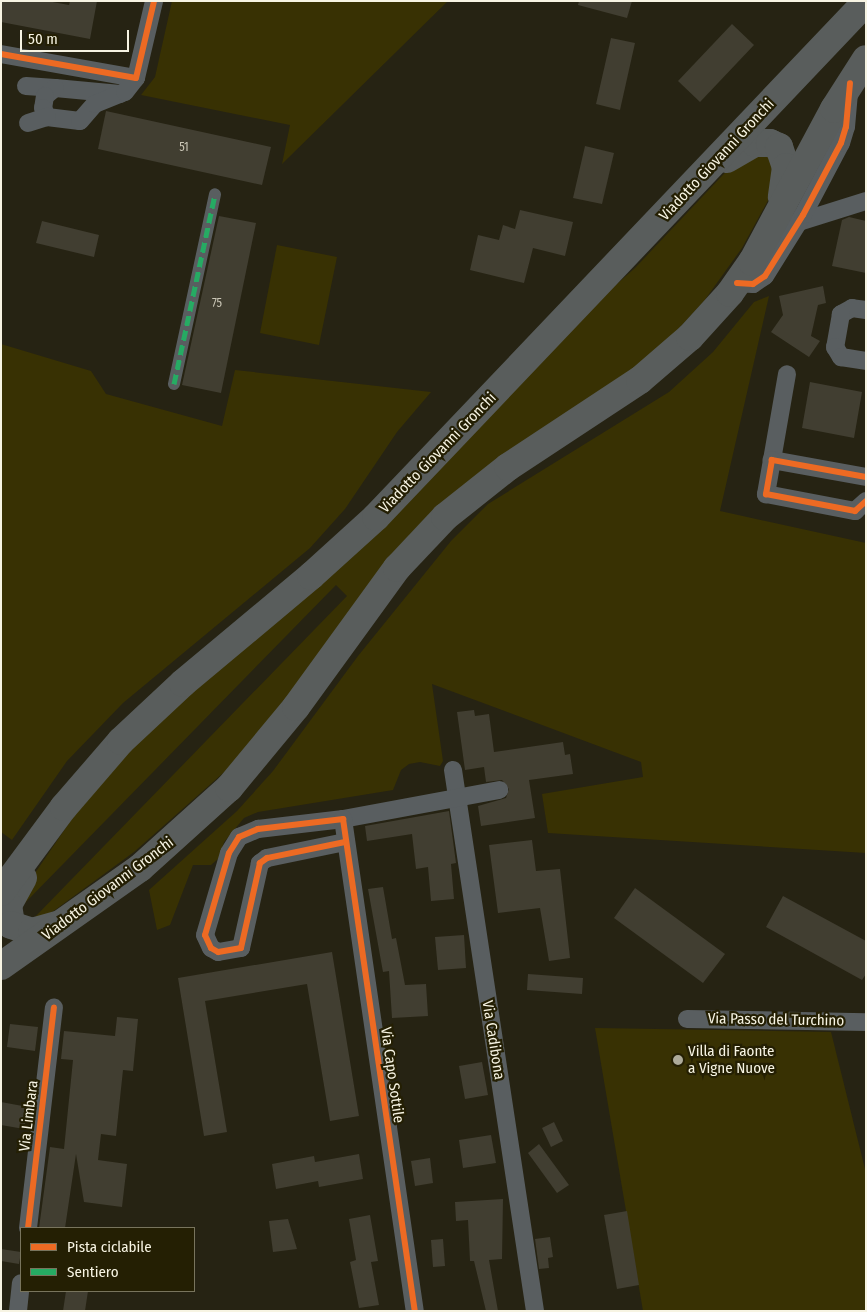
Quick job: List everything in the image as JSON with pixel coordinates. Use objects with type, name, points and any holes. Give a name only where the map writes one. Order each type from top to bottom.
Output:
[{"type":"main road","name":"Viadotto Giovanni Gronchi","points":[[1,892],[51,824],[102,762],[141,721],[376,517],[866,2]]},
{"type":"main road","name":"Viadotto Giovanni Gronchi","points":[[1,966],[104,895],[182,832],[242,773],[301,701],[385,584],[432,529],[492,478],[662,363],[690,337],[737,283],[768,236],[850,83],[866,59]]},
{"type":"main road","points":[[676,203],[740,150],[755,143],[775,144],[784,156],[786,176],[781,203],[768,236]]},
{"type":"main road","points":[[51,824],[8,905],[11,925],[28,932],[49,929],[104,895]]},
{"type":"street","points":[[28,123],[47,117],[80,121],[95,104],[128,89],[136,78],[154,1]]},
{"type":"street","points":[[1,54],[136,78]]},
{"type":"street","name":"Viadotto Giovanni Gronchi","points":[[737,283],[753,284],[765,276],[799,222],[823,177],[846,127],[850,83]]},
{"type":"street","points":[[26,86],[120,94]]},
{"type":"street","points":[[47,117],[44,99],[54,88]]},
{"type":"street","points":[[823,177],[831,195],[860,203]]},
{"type":"street","points":[[174,384],[215,194]]},
{"type":"street","points":[[799,222],[860,203]]},
{"type":"street","points":[[866,310],[852,308],[841,314],[835,347],[841,357],[866,361]]},
{"type":"street","points":[[787,374],[766,494],[855,510],[866,501]]},
{"type":"street","points":[[772,460],[866,477]]},
{"type":"street","name":"Via Cadibona","points":[[453,770],[535,1311]]},
{"type":"street","points":[[345,842],[264,859],[256,872],[241,948],[226,953],[211,948],[207,942],[206,927],[228,854],[239,837],[258,830],[343,819],[499,790]]},
{"type":"street","name":"Via Capo Sottile","points":[[343,819],[415,1311]]},
{"type":"street","name":"Via Limbara","points":[[28,1227],[54,1008]]},
{"type":"street","name":"Via Passo del Turchino","points":[[687,1019],[866,1022]]},
{"type":"street","points":[[18,1311],[20,1292]]},
{"type":"shaded area","points":[[172,1],[448,1],[282,164],[290,125],[141,95],[155,77]]},
{"type":"shaded area","points":[[770,149],[777,184],[742,248],[704,301],[645,365],[511,455],[231,766],[134,852],[55,910],[38,921],[32,920],[347,596],[336,585],[22,906],[18,898],[80,807],[119,760],[592,306],[635,268],[737,160]]},
{"type":"shaded area","points":[[277,245],[337,257],[319,345],[260,333]]},
{"type":"shaded area","points":[[769,296],[720,511],[866,543],[866,853],[548,833],[542,794],[643,777],[641,762],[432,684],[443,761],[440,766],[420,762],[409,764],[401,770],[393,790],[258,812],[244,818],[224,842],[219,858],[211,865],[193,865],[170,925],[157,930],[149,890],[237,811],[273,771],[358,656],[451,541],[488,504],[669,392],[713,352],[754,302]]},
{"type":"shaded area","points":[[1,344],[91,371],[106,394],[222,426],[235,370],[431,392],[397,432],[345,509],[310,548],[123,703],[67,761],[12,840],[1,832]]},
{"type":"shaded area","points":[[595,1028],[831,1032],[866,1173],[866,1311],[643,1311]]},
{"type":"building","points":[[1,1],[47,1],[69,5],[70,1],[97,1],[90,39],[1,22]]},
{"type":"building","points":[[579,1],[632,1],[627,18],[578,5]]},
{"type":"building","points":[[732,24],[754,45],[700,102],[678,81]]},
{"type":"building","points":[[611,38],[635,43],[620,110],[596,104]]},
{"type":"building","points":[[106,111],[271,147],[262,185],[98,149]]},
{"type":"building","points":[[585,146],[614,153],[602,204],[573,198]]},
{"type":"building","points":[[520,210],[573,222],[565,256],[533,248],[524,283],[470,270],[478,235],[499,240],[503,225],[515,229]]},
{"type":"building","points":[[219,216],[256,223],[221,393],[182,385]]},
{"type":"building","points":[[849,217],[866,221],[866,273],[832,266],[842,220]]},
{"type":"building","points":[[42,221],[99,235],[94,257],[36,243]]},
{"type":"building","points":[[823,286],[826,303],[818,305],[811,336],[820,341],[809,357],[771,332],[783,315],[779,296]]},
{"type":"building","points":[[810,382],[862,392],[854,438],[802,428]]},
{"type":"building","points":[[474,710],[475,716],[489,714],[494,752],[563,742],[565,755],[570,754],[573,774],[529,780],[535,818],[481,826],[478,806],[506,798],[509,789],[502,780],[486,782],[484,767],[465,770],[457,712]]},
{"type":"building","points":[[449,811],[456,863],[451,864],[454,899],[431,901],[428,867],[416,869],[412,834],[367,841],[365,826]]},
{"type":"building","points":[[532,840],[536,871],[560,869],[570,958],[549,961],[540,908],[498,913],[489,845]]},
{"type":"building","points":[[383,887],[392,939],[396,938],[405,985],[426,984],[428,1016],[392,1018],[389,971],[383,972],[368,889]]},
{"type":"building","points":[[635,888],[725,954],[703,983],[614,918]]},
{"type":"building","points":[[783,896],[866,941],[866,974],[862,980],[766,927]]},
{"type":"building","points":[[464,935],[466,968],[438,970],[435,937]]},
{"type":"building","points":[[332,952],[359,1116],[330,1121],[307,984],[205,1001],[227,1132],[204,1136],[178,978]]},
{"type":"building","points":[[528,974],[583,978],[582,994],[527,990]]},
{"type":"building","points":[[117,1017],[138,1019],[133,1071],[123,1070],[116,1136],[101,1134],[98,1160],[127,1164],[122,1207],[84,1202],[76,1154],[65,1227],[39,1227],[50,1147],[64,1149],[73,1060],[61,1059],[64,1031],[115,1036]]},
{"type":"building","points":[[10,1024],[38,1027],[35,1051],[7,1047]]},
{"type":"building","points":[[482,1062],[488,1095],[465,1099],[459,1066]]},
{"type":"building","points":[[1,1102],[28,1107],[24,1129],[1,1125]]},
{"type":"building","points":[[554,1122],[563,1141],[551,1147],[542,1128]]},
{"type":"building","points":[[491,1135],[496,1163],[463,1168],[459,1140]]},
{"type":"building","points":[[539,1144],[569,1185],[557,1193],[528,1153]]},
{"type":"building","points":[[359,1154],[363,1179],[319,1187],[318,1181],[276,1189],[272,1164],[314,1156],[315,1162]]},
{"type":"building","points":[[430,1158],[433,1183],[415,1186],[411,1161]]},
{"type":"building","points":[[503,1199],[502,1259],[489,1260],[498,1311],[486,1311],[474,1261],[470,1261],[468,1220],[456,1221],[455,1202]]},
{"type":"building","points":[[627,1211],[639,1285],[617,1289],[604,1215]]},
{"type":"building","points":[[370,1215],[378,1261],[371,1262],[379,1305],[359,1308],[350,1262],[356,1260],[349,1219]]},
{"type":"building","points":[[288,1219],[297,1249],[273,1252],[269,1221]]},
{"type":"building","points":[[550,1237],[553,1257],[548,1258],[549,1268],[539,1269],[535,1239]]},
{"type":"building","points":[[443,1239],[445,1266],[433,1267],[431,1240]]},
{"type":"building","points":[[1,1249],[20,1252],[19,1264],[1,1261]]},
{"type":"building","points":[[66,1292],[88,1292],[85,1311],[63,1311]]},
{"type":"marked path","points":[[174,384],[215,194]]},
{"type":"cycle path","points":[[1,54],[136,78],[154,1]]},
{"type":"cycle path","points":[[737,283],[753,284],[765,276],[803,215],[841,143],[846,127],[850,83]]},
{"type":"cycle path","points":[[866,477],[772,460],[766,494],[855,511],[866,501]]},
{"type":"cycle path","points":[[345,842],[267,858],[260,863],[241,948],[218,952],[211,948],[205,935],[229,853],[239,837],[258,829],[343,819],[415,1311]]},
{"type":"cycle path","points":[[28,1227],[54,1008]]},
{"type":"place","name":"Villa di Faonte a Vigne Nuove","points":[[678,1060]]}]
